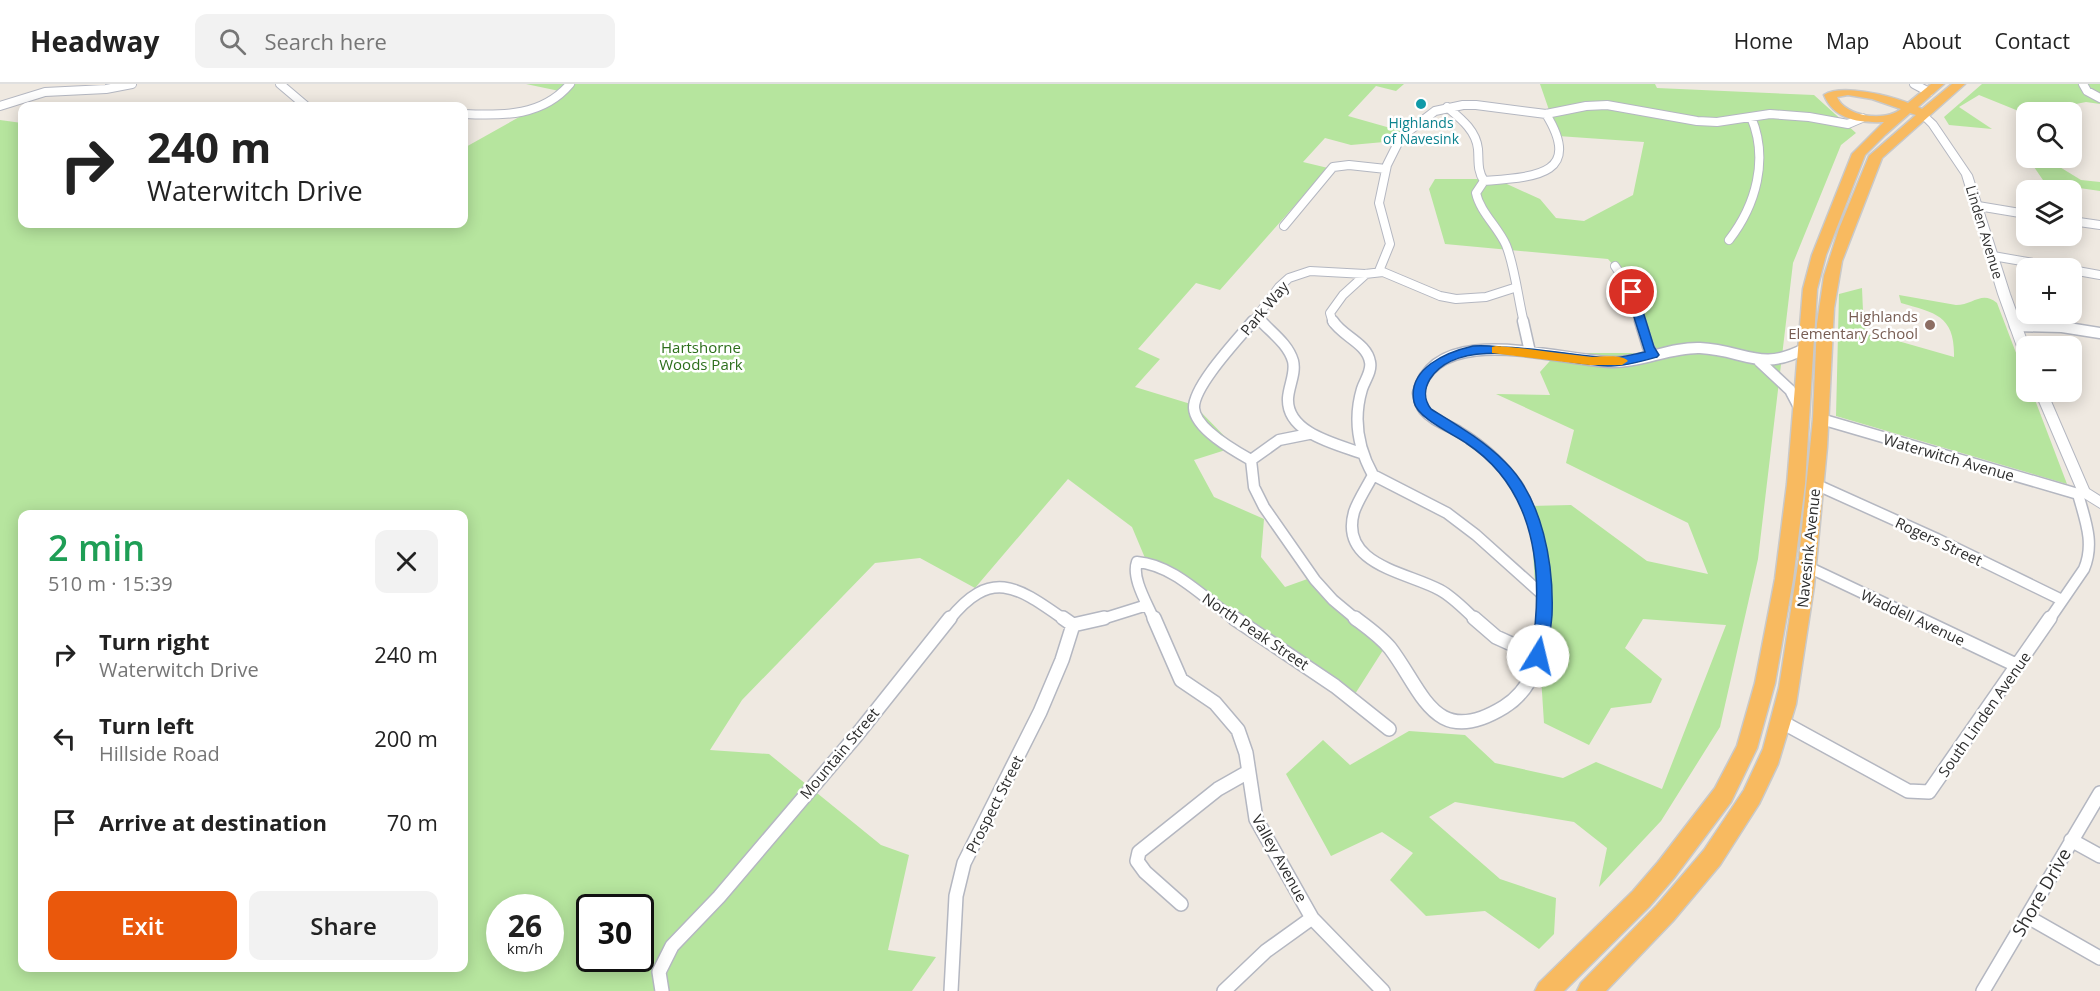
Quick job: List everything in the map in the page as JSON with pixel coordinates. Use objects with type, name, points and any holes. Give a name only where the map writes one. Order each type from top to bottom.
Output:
[{"type":"highway","name":"Navesink Avenue","points":[[1547,991],[1641,898],[1666,870],[1723,795],[1747,748],[1763,694],[1784,579],[1802,412],[1810,289],[1814,272],[1850,174],[1863,148],[1910,113],[1959,84]]},
{"type":"highway","points":[[1845,88],[1858,88],[1883,96],[1910,113],[1862,118],[1834,105],[1830,98],[1832,92],[1845,88]]},
{"type":"highway","name":"Navesink Avenue","points":[[1589,991],[1653,927],[1692,882],[1727,836],[1755,793],[1770,762],[1782,722],[1808,567],[1821,419],[1828,291],[1837,257],[1873,160],[1910,113],[1934,88]]},
{"type":"street","points":[[0,106],[45,92],[106,89],[132,84]]},
{"type":"street","points":[[280,84],[301,102]]},
{"type":"street","points":[[468,114],[494,115],[523,112],[546,105],[570,84]]},
{"type":"street","points":[[1914,84],[1934,88]]},
{"type":"street","points":[[2083,84],[2087,91],[2100,98]]},
{"type":"street","points":[[1514,288],[1487,297],[1456,299],[1434,294],[1401,278],[1379,271],[1390,244],[1380,203],[1386,169],[1401,137],[1428,115],[1447,107],[1476,105],[1546,114],[1607,105],[1697,121],[1717,122],[1786,115],[1848,124],[1862,118]]},
{"type":"street","points":[[1447,107],[1465,123],[1475,136],[1479,151],[1476,166],[1484,181]]},
{"type":"street","name":"Linden Avenue","points":[[1910,113],[1933,124],[1966,175],[2019,336]]},
{"type":"street","points":[[1530,352],[1514,288],[1507,247],[1477,197],[1477,190],[1484,181],[1530,176],[1549,168],[1556,161],[1561,151],[1560,144],[1546,114]]},
{"type":"street","points":[[1729,240],[1743,223],[1756,191],[1758,140],[1751,117]]},
{"type":"street","points":[[1284,226],[1333,167],[1349,165],[1386,169]]},
{"type":"street","points":[[1978,206],[2016,212]]},
{"type":"street","points":[[2082,222],[2100,225]]},
{"type":"street","points":[[1993,256],[2016,260]]},
{"type":"street","points":[[1615,266],[1632,292],[1648,347],[1653,355]]},
{"type":"street","name":"Park Way","points":[[1251,460],[1213,434],[1194,408],[1198,393],[1209,375],[1279,287],[1299,273],[1323,269],[1365,276],[1379,271]]},
{"type":"street","points":[[2082,271],[2100,274]]},
{"type":"street","points":[[1365,276],[1342,295],[1330,314],[1332,323],[1338,330],[1364,349],[1370,358],[1370,372],[1363,386],[1358,410],[1357,432],[1361,453],[1373,475],[1432,504],[1453,518],[1482,540],[1544,596]]},
{"type":"street","points":[[1257,317],[1281,342],[1292,360],[1294,370],[1288,405],[1292,415],[1309,434],[1361,453]]},
{"type":"street","points":[[2015,326],[2062,327],[2100,333]]},
{"type":"street","points":[[1309,434],[1279,440],[1251,460],[1251,476],[1259,500],[1316,581],[1388,647],[1429,708],[1450,719],[1462,721],[1478,719],[1504,708],[1523,692],[1530,680],[1538,656],[1545,616],[1539,547],[1519,488],[1482,448],[1426,412],[1418,397],[1423,380],[1445,359],[1466,351],[1484,349],[1612,362],[1702,348],[1759,361],[1779,362],[1806,348]]},
{"type":"street","points":[[1759,361],[1790,390],[1802,412]]},
{"type":"street","points":[[2045,402],[2081,493]]},
{"type":"street","name":"Waterwitch Avenue","points":[[1821,419],[2081,493],[2100,503]]},
{"type":"street","points":[[1373,475],[1354,513],[1353,537],[1359,551],[1378,564],[1442,591],[1496,637],[1538,656]]},
{"type":"street","name":"Rogers Street","points":[[1815,484],[1937,539],[2062,600]]},
{"type":"street","name":"South Linden Avenue","points":[[1782,722],[1908,791],[1929,792],[2084,569],[2091,554],[2081,493]]},
{"type":"street","name":"North Peak Street","points":[[1141,587],[1135,567],[1137,562],[1146,561],[1160,566],[1196,589],[1224,612],[1313,670],[1389,729]]},
{"type":"street","name":"Waddell Avenue","points":[[1808,567],[2018,666]]},
{"type":"street","name":"Valley Avenue","points":[[1141,587],[1176,673],[1181,680],[1215,704],[1238,730],[1245,753],[1256,819],[1312,918],[1383,991]]},
{"type":"street","name":"Mountain Street","points":[[662,991],[659,972],[672,946],[719,897],[856,735],[960,606],[981,591],[1008,588],[1026,593],[1073,625]]},
{"type":"street","points":[[1073,625],[1099,620],[1147,605]]},
{"type":"street","name":"Prospect Street","points":[[951,991],[956,896],[964,863],[1040,712],[1062,660],[1073,625]]},
{"type":"street","points":[[1181,904],[1145,872],[1137,861],[1139,852],[1218,789],[1248,772]]},
{"type":"street","name":"Shore Drive","points":[[1983,991],[2100,793]]},
{"type":"street","points":[[2071,840],[2100,856]]},
{"type":"street","points":[[2028,917],[2100,958]]},
{"type":"street","points":[[1224,991],[1265,951],[1287,933],[1312,918]]},
{"type":"green space","name":"Hartshorne Woods Park","points":[[526,84],[1404,84],[1396,91],[1376,86],[1348,116],[1401,131],[1395,141],[1351,145],[1325,138],[1303,162],[1328,168],[1220,290],[1196,283],[1138,349],[1160,359],[1135,387],[1194,405],[1235,447],[1194,460],[1214,497],[1264,519],[1261,557],[1285,587],[1313,577],[1385,647],[1355,694],[1145,558],[1132,527],[1068,479],[975,588],[920,558],[875,563],[742,700],[710,750],[769,754],[881,845],[909,855],[888,950],[936,957],[912,991],[0,991],[0,120],[18,122],[18,228],[468,228],[468,146],[564,92]]},
{"type":"green space","points":[[1540,84],[1655,84],[1657,88],[1814,95],[1856,133],[1841,145],[1793,263],[1758,559],[1720,727],[1661,821],[1599,887],[1607,848],[1574,822],[1455,802],[1429,817],[1500,879],[1556,898],[1554,934],[1539,949],[1485,911],[1426,916],[1390,880],[1413,853],[1382,832],[1331,856],[1286,774],[1323,740],[1350,765],[1409,731],[1465,735],[1495,763],[1563,778],[1596,762],[1662,789],[1726,625],[1643,619],[1625,648],[1662,679],[1651,703],[1611,708],[1589,745],[1544,723],[1530,506],[1571,505],[1647,561],[1708,574],[1688,523],[1566,463],[1574,430],[1496,394],[1550,395],[1540,372],[1557,353],[1646,353],[1634,289],[1608,259],[1445,244],[1429,189],[1435,179],[1496,179],[1540,199],[1556,218],[1584,221],[1633,195],[1644,142],[1558,136]]},
{"type":"green space","points":[[1982,84],[2100,84],[2100,104],[2016,102],[2016,110],[1979,95],[1959,107],[1992,129],[1949,125],[1944,117]]},
{"type":"green space","points":[[2035,168],[2061,168],[2081,180],[2043,180]]},
{"type":"green space","points":[[2082,180],[2100,182],[2100,191],[2082,188]]},
{"type":"green space","points":[[1862,288],[1866,323],[1863,322],[1863,325],[1866,334],[1877,337],[1877,335],[1954,357],[1951,333],[1941,318],[1901,303],[1899,295],[1956,305],[1982,298],[1992,299],[1997,303],[2016,353],[2016,402],[2036,402],[2067,484],[1836,416],[1839,294]]},
{"type":"slow traffic","points":[[1496,350],[1530,352],[1590,361],[1622,361]]},
{"type":"place","name":"Highlands of Navesink","points":[[1421,104]]},
{"type":"place","name":"Highlands Elementary School","points":[[1930,325]]},
{"type":"route","points":[[1538,656],[1545,616],[1543,568],[1527,506],[1519,488],[1509,475],[1482,448],[1426,412],[1420,404],[1419,388],[1426,375],[1436,366],[1445,359],[1466,351],[1484,349],[1530,352],[1612,362],[1653,355],[1648,347],[1640,313],[1632,292]]}]
